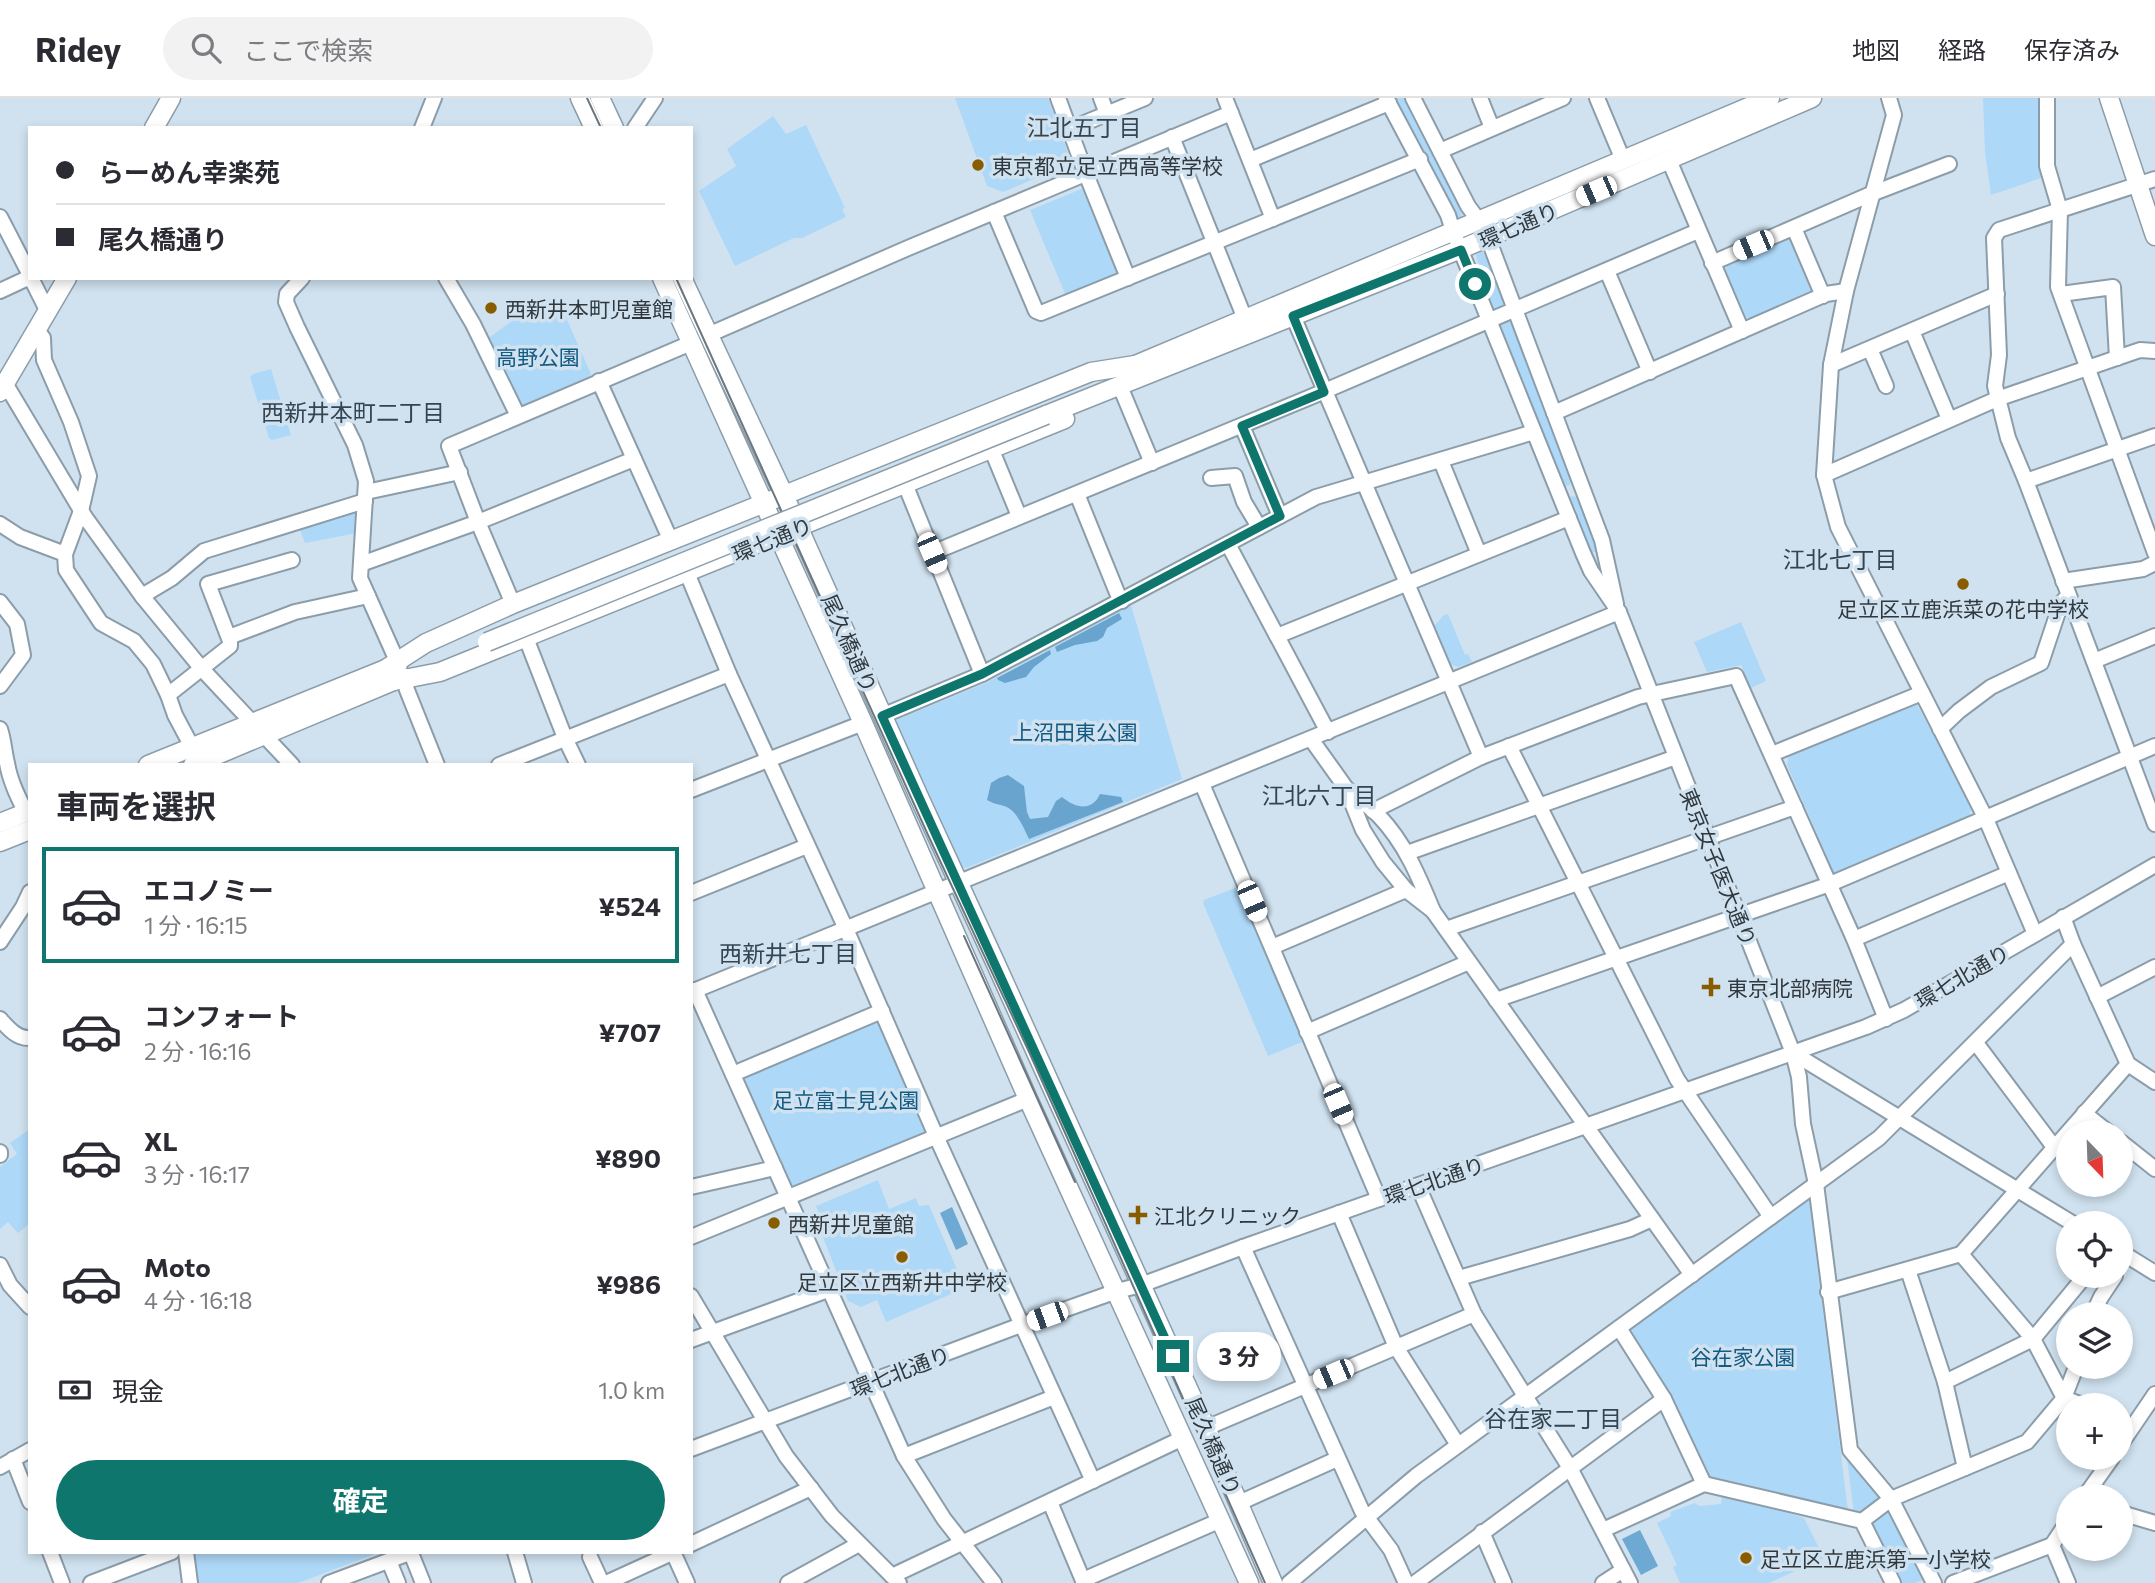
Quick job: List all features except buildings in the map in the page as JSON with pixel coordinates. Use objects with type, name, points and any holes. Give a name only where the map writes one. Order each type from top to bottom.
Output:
[{"type":"main road","points":[[154,126],[172,98]]},
{"type":"main road","points":[[580,98],[593,126]]},
{"type":"main road","points":[[600,98],[613,126]]},
{"type":"main road","name":"環七通り","points":[[396,672],[440,673],[1110,400],[1122,391],[1139,371],[1245,319],[1770,98]]},
{"type":"main road","name":"環七通り","points":[[167,763],[195,760],[260,729],[396,672],[1139,371],[1293,316],[1461,250],[1812,98]]},
{"type":"main road","points":[[2109,98],[2155,236]]},
{"type":"main road","points":[[3,388],[66,280]]},
{"type":"main road","name":"尾久橋通り","points":[[663,280],[863,723],[1028,1099],[1249,1583]]},
{"type":"main road","name":"尾久橋通り","points":[[683,280],[784,495],[1206,1428],[1273,1583]]},
{"type":"main road","name":"環七通り","points":[[396,672],[426,643],[513,604],[1091,372],[1139,371]]},
{"type":"main road","points":[[0,823],[28,818]]},
{"type":"main road","points":[[0,842],[28,818]]},
{"type":"street","points":[[423,126],[434,98]]},
{"type":"street","points":[[636,126],[655,98]]},
{"type":"street","points":[[1058,98],[1128,278]]},
{"type":"street","points":[[1101,98],[1107,114]]},
{"type":"street","points":[[1225,98],[1273,219]]},
{"type":"street","name":"東京女子医大通り","points":[[1413,98],[1468,206],[1488,238],[1602,540],[1618,611],[1793,1053],[1799,1077],[1803,1124],[1816,1184],[1850,1450],[1891,1499],[1934,1583]]},
{"type":"street","points":[[1480,98],[1492,128]]},
{"type":"street","points":[[1440,151],[1563,98]]},
{"type":"street","points":[[1597,98],[1623,160]]},
{"type":"street","points":[[1889,98],[1894,116],[1846,291],[1831,365],[1824,475],[1838,527],[1986,819],[2035,933]]},
{"type":"street","points":[[2047,98],[2047,166],[2060,210],[2058,287],[2155,553]]},
{"type":"street","points":[[1070,129],[1142,99]]},
{"type":"street","points":[[1250,160],[1388,100]]},
{"type":"street","name":"東京女子医大通り","points":[[1388,100],[1448,215],[1591,571],[1618,611]]},
{"type":"street","points":[[708,335],[1231,113]]},
{"type":"street","points":[[1172,137],[1245,319]]},
{"type":"street","points":[[994,212],[1036,311],[1041,313],[1420,159]]},
{"type":"street","points":[[1669,160],[1741,331]]},
{"type":"street","points":[[1712,263],[1871,194],[1950,164]]},
{"type":"street","points":[[2155,179],[1999,230],[1994,238],[1999,355],[1995,386],[1997,399],[2008,439],[2155,824]]},
{"type":"street","points":[[0,216],[28,273]]},
{"type":"street","points":[[1794,228],[1823,296]]},
{"type":"street","points":[[932,553],[1324,392],[1698,231]]},
{"type":"street","points":[[1607,271],[1650,372]]},
{"type":"street","points":[[0,292],[28,278]]},
{"type":"street","points":[[32,280],[48,312]]},
{"type":"street","points":[[300,280],[287,294],[286,302],[355,445],[366,481],[360,578],[396,672],[436,763]]},
{"type":"street","points":[[447,280],[474,324],[518,416]]},
{"type":"street","points":[[2061,294],[2113,288],[2117,358]]},
{"type":"street","points":[[1554,413],[1823,296],[1846,291]]},
{"type":"street","points":[[1831,365],[1997,294]]},
{"type":"street","points":[[1293,316],[1481,757]]},
{"type":"street","points":[[37,330],[43,338],[44,360],[89,476],[81,511],[65,554],[66,570],[101,622],[134,640],[153,664],[195,760]]},
{"type":"street","points":[[1912,331],[1950,419]]},
{"type":"street","points":[[513,604],[449,446],[691,344]]},
{"type":"street","points":[[1870,349],[1886,386]]},
{"type":"street","points":[[1824,475],[1997,399],[2140,350],[2155,351]]},
{"type":"street","points":[[599,381],[671,541]]},
{"type":"street","points":[[3,388],[81,511],[142,596],[202,668],[290,763]]},
{"type":"street","points":[[1122,391],[1152,463]]},
{"type":"street","points":[[1242,426],[1280,516]]},
{"type":"street","points":[[882,716],[982,674],[1316,497],[1534,432]]},
{"type":"street","points":[[2026,481],[2155,436]]},
{"type":"street","points":[[991,449],[1019,516]]},
{"type":"street","points":[[361,564],[478,522],[634,458]]},
{"type":"street","points":[[1441,461],[1479,554]]},
{"type":"street","points":[[142,596],[177,574],[204,551],[366,497],[460,472]]},
{"type":"street","points":[[1212,478],[1235,476],[1244,502],[1259,527]]},
{"type":"street","points":[[905,484],[982,674]]},
{"type":"street","points":[[1559,495],[1581,486]]},
{"type":"street","points":[[1077,494],[1122,601]]},
{"type":"street","points":[[1277,636],[1569,518]]},
{"type":"street","points":[[0,524],[20,537],[65,554]]},
{"type":"street","points":[[1228,544],[1328,732]]},
{"type":"street","points":[[168,695],[230,646],[208,583],[292,560]]},
{"type":"street","points":[[2063,581],[2143,569],[2155,563]]},
{"type":"street","points":[[687,573],[729,674],[1093,1481]]},
{"type":"street","points":[[229,637],[295,612],[368,596]]},
{"type":"street","points":[[1940,729],[1991,687],[2041,663],[2061,603],[2068,596]]},
{"type":"street","points":[[0,602],[17,624],[23,655],[0,686]]},
{"type":"street","points":[[994,1583],[944,1519],[904,1456],[733,1074],[693,991],[1449,683],[1618,611]]},
{"type":"street","points":[[2094,661],[2155,636]]},
{"type":"street","points":[[526,638],[577,763]]},
{"type":"street","points":[[504,763],[729,674]]},
{"type":"street","points":[[1373,811],[1508,746],[1651,693],[1736,676],[1830,884],[1886,1019]]},
{"type":"street","points":[[1772,754],[1922,693]]},
{"type":"street","points":[[693,789],[863,723]]},
{"type":"street","points":[[0,729],[16,795],[28,818]]},
{"type":"street","points":[[1311,739],[1346,788],[1368,839],[1406,890],[1433,911]]},
{"type":"street","points":[[1508,746],[1685,1092],[1771,1217]]},
{"type":"street","points":[[1496,1000],[1830,884],[2155,746]]},
{"type":"street","points":[[1406,852],[1676,757]]},
{"type":"street","points":[[1202,784],[1379,1199]]},
{"type":"street","points":[[1346,788],[1392,832],[1419,876],[1433,911],[1692,1275]]},
{"type":"street","points":[[1446,929],[1795,807]]},
{"type":"street","points":[[693,892],[807,846]]},
{"type":"street","name":"環七北通り","points":[[693,1448],[1021,1325],[1141,1285],[1886,1019],[2155,865]]},
{"type":"street","points":[[1854,939],[2009,873]]},
{"type":"street","points":[[1272,947],[1406,890]]},
{"type":"street","points":[[0,942],[28,896]]},
{"type":"street","points":[[2063,917],[2128,1064],[2155,1082]]},
{"type":"street","points":[[1289,1583],[1416,1476],[1879,1138],[2073,944]]},
{"type":"street","points":[[1307,1032],[1469,962]]},
{"type":"street","points":[[2097,997],[2155,967]]},
{"type":"street","points":[[733,1074],[882,1011]]},
{"type":"street","points":[[0,1019],[10,1031],[28,1038]]},
{"type":"street","points":[[1976,1043],[2054,1147]]},
{"type":"street","points":[[1793,1053],[2056,1213]]},
{"type":"street","points":[[1828,1292],[1961,1254],[2128,1064]]},
{"type":"street","points":[[693,1236],[1028,1099]]},
{"type":"street","points":[[2084,1113],[2093,1120]]},
{"type":"street","points":[[2133,1152],[2155,1169]]},
{"type":"street","points":[[693,1187],[775,1168]]},
{"type":"street","points":[[1418,1186],[1474,1314],[1570,1468],[1626,1576],[1603,1583]]},
{"type":"street","points":[[1339,1213],[1396,1347],[1458,1446]]},
{"type":"street","points":[[1459,1278],[1630,1229],[1652,1219]]},
{"type":"street","points":[[1243,1247],[1337,1459],[1366,1518],[1391,1550],[1406,1583]]},
{"type":"street","points":[[1961,1254],[2033,1339],[2061,1393]]},
{"type":"street","points":[[2133,1263],[2155,1273]]},
{"type":"street","points":[[0,1265],[10,1285],[28,1305]]},
{"type":"street","points":[[1908,1270],[1945,1382],[1965,1468]]},
{"type":"street","points":[[1945,1382],[2033,1339],[2075,1288]]},
{"type":"street","points":[[693,1339],[828,1290]]},
{"type":"street","points":[[693,1299],[786,1456],[832,1516],[895,1580],[962,1543],[1183,1438]]},
{"type":"street","points":[[1206,1428],[1474,1314]]},
{"type":"street","points":[[1619,1328],[1664,1399],[1704,1484]]},
{"type":"street","points":[[2133,1420],[2155,1394]]},
{"type":"street","points":[[904,1456],[1054,1397]]},
{"type":"street","points":[[1415,1583],[1664,1399]]},
{"type":"street","points":[[1862,1521],[1891,1499],[2027,1442],[2056,1408]]},
{"type":"street","points":[[28,1451],[6,1463],[28,1499]]},
{"type":"street","points":[[1239,1503],[1337,1459]]},
{"type":"street","points":[[1603,1530],[1704,1484],[1862,1521]]},
{"type":"street","points":[[693,1543],[811,1488]]},
{"type":"street","points":[[1050,1502],[1084,1581],[1221,1520]]},
{"type":"street","points":[[2133,1516],[2155,1522]]},
{"type":"street","points":[[1862,1521],[1893,1583]]},
{"type":"street","points":[[1482,1532],[1504,1583]]},
{"type":"street","points":[[1953,1583],[2052,1545],[2056,1539]]},
{"type":"street","points":[[788,1583],[859,1544]]},
{"type":"street","points":[[2052,1545],[2068,1583]]},
{"type":"street","points":[[51,1554],[62,1583]]},
{"type":"street","points":[[91,1583],[167,1554]]},
{"type":"street","points":[[186,1554],[190,1583]]},
{"type":"street","points":[[329,1583],[407,1554]]},
{"type":"street","points":[[413,1554],[423,1583]]},
{"type":"street","points":[[516,1554],[524,1583]]},
{"type":"street","points":[[590,1557],[604,1583],[669,1554]]},
{"type":"street","points":[[674,1554],[687,1583]]},
{"type":"street","points":[[389,1561],[398,1583]]},
{"type":"green space","points":[[955,98],[1048,98],[1070,159],[1067,165],[1003,192],[987,186]]},
{"type":"green space","points":[[1392,98],[1405,98],[1459,205],[1463,219],[1458,220]]},
{"type":"green space","points":[[1983,98],[2043,98],[2044,177],[1991,195],[1985,152]]},
{"type":"green space","points":[[773,116],[786,134],[806,125],[845,208],[842,209],[846,217],[735,266],[699,191],[736,166],[727,149]]},
{"type":"green space","points":[[1084,188],[1119,272],[1066,296],[1030,210]]},
{"type":"green space","points":[[1789,236],[1794,238],[1815,286],[1813,293],[1752,319],[1746,317],[1725,271],[1726,265]]},
{"type":"green space","points":[[1482,251],[1499,286],[1503,301],[1500,311],[1493,311],[1476,255]]},
{"type":"green space","name":"高野公園","points":[[536,303],[564,313],[591,374],[588,379],[523,408],[518,406],[486,340]]},
{"type":"green space","points":[[1508,321],[1514,326],[1572,475],[1570,485],[1563,486],[1497,331],[1501,323]]},
{"type":"green space","points":[[271,369],[291,435],[272,440],[269,438],[250,377]]},
{"type":"green space","points":[[1578,497],[1597,552],[1592,552],[1589,548],[1568,506],[1567,499]]},
{"type":"green space","points":[[354,510],[358,514],[357,533],[305,543],[299,527]]},
{"type":"green space","name":"上沼田東公園","points":[[1131,605],[1182,779],[966,868],[959,866],[894,721],[986,683]]},
{"type":"green space","points":[[1448,614],[1465,655],[1468,654],[1472,662],[1458,667],[1450,664],[1434,626]]},
{"type":"green space","points":[[1741,622],[1766,681],[1751,688],[1741,665],[1707,672],[1694,642]]},
{"type":"green space","points":[[1916,703],[1972,807],[1969,816],[1834,873],[1787,765],[1789,755]]},
{"type":"green space","points":[[1235,888],[1239,889],[1302,1042],[1268,1056],[1203,903],[1204,900]]},
{"type":"green space","name":"足立富士見公園","points":[[876,1019],[880,1022],[928,1129],[926,1134],[793,1188],[743,1078],[745,1073]]},
{"type":"green space","points":[[28,1130],[28,1225],[18,1233],[8,1222],[0,1229],[0,1167],[17,1154],[10,1143]]},
{"type":"green space","points":[[878,1180],[889,1209],[916,1198],[919,1206],[929,1205],[965,1288],[886,1322],[877,1300],[861,1307],[848,1301],[822,1235],[827,1232],[816,1206]]},
{"type":"green space","name":"谷在家公園","points":[[1809,1199],[1848,1511],[1708,1480],[1669,1400],[1630,1332],[1631,1328]]},
{"type":"green space","points":[[1850,1458],[1882,1495],[1882,1500],[1861,1515],[1854,1513],[1847,1459]]},
{"type":"green space","points":[[1722,1496],[1762,1504],[1804,1518],[1824,1558],[1769,1583],[1680,1583],[1673,1567],[1677,1565],[1657,1523],[1671,1516],[1670,1512],[1695,1503],[1699,1506],[1721,1504]]},
{"type":"green space","points":[[1887,1509],[1925,1579],[1915,1583],[1900,1583],[1870,1522]]},
{"type":"green space","points":[[191,1554],[375,1554],[298,1583],[193,1583]]},
{"type":"shaded area","points":[[1119,613],[1122,619],[1107,628],[1103,637],[1097,641],[1057,652],[1055,647]]},
{"type":"shaded area","points":[[1050,650],[1051,654],[1026,677],[1005,683],[998,680],[997,678]]},
{"type":"shaded area","points":[[1008,775],[1024,786],[1030,819],[1048,817],[1056,801],[1062,797],[1078,806],[1093,804],[1100,794],[1121,797],[1123,802],[1029,839],[1013,811],[987,800],[991,783]]},
{"type":"shaded area","points":[[952,1207],[968,1244],[956,1250],[940,1213]]},
{"type":"shaded area","points":[[1640,1530],[1658,1566],[1641,1575],[1622,1539]]},
{"type":"tram line","points":[[587,98],[600,126]]},
{"type":"tram line","points":[[677,280],[1030,1054],[1265,1583]]},
{"type":"tram line","points":[[964,936],[1075,1182]]},
{"type":"place","name":"東京都立足立西高等学校","points":[[978,165]]},
{"type":"place","name":"西新井本町児童館","points":[[491,308]]},
{"type":"place","name":"足立区立鹿浜菜の花中学校","points":[[1963,584]]},
{"type":"place","name":"東京北部病院","points":[[1711,987]]},
{"type":"place","name":"江北クリニック","points":[[1138,1215]]},
{"type":"place","name":"西新井児童館","points":[[774,1223]]},
{"type":"place","name":"足立区立西新井中学校","points":[[902,1257]]},
{"type":"place","name":"足立区立鹿浜第一小学校","points":[[1746,1558]]},
{"type":"district","name":"江北五丁目","points":[[1084,127]]},
{"type":"district","name":"西新井本町二丁目","points":[[353,412]]},
{"type":"district","name":"江北七丁目","points":[[1840,559]]},
{"type":"district","name":"江北六丁目","points":[[1319,795]]},
{"type":"district","name":"西新井七丁目","points":[[788,953]]},
{"type":"district","name":"谷在家二丁目","points":[[1553,1418]]},
{"type":"route","points":[[1173,1356],[882,716],[982,674],[1280,516],[1242,426],[1324,392],[1293,316],[1461,250],[1475,284]]}]
